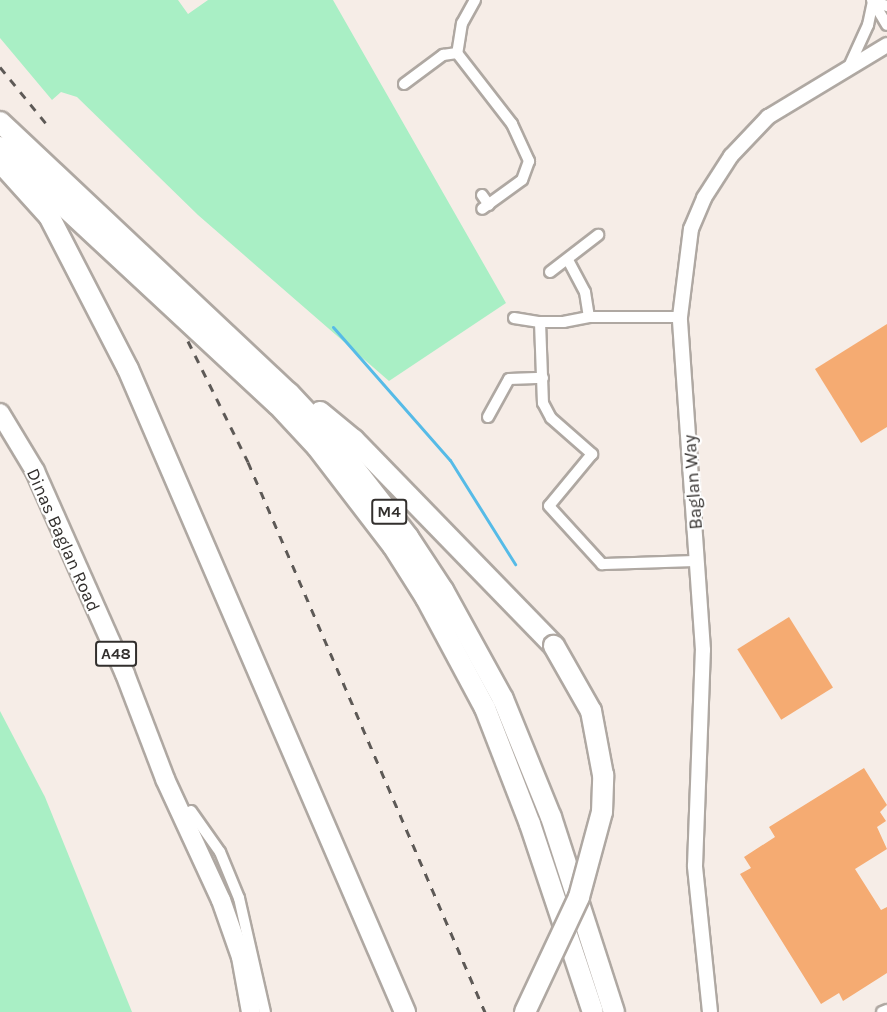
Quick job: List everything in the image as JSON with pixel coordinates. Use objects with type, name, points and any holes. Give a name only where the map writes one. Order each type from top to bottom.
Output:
[{"type":"highway","name":"M4","points":[[0,122],[248,354],[330,437],[374,491],[443,590],[475,644],[529,757],[614,1012]]},
{"type":"highway","name":"M4","points":[[0,147],[278,405],[317,447],[393,546],[432,607],[485,708],[530,824],[593,1012]]},
{"type":"highway","points":[[0,161],[49,216],[128,369],[405,1012]]},
{"type":"highway","name":"M4","points":[[248,354],[354,440],[554,646],[591,711],[603,775],[602,812],[579,897],[525,1012]]},
{"type":"main road","name":"Dinas Baglan Road","points":[[0,413],[34,471],[125,674],[165,779],[221,900],[241,957],[251,1012]]},
{"type":"street","points":[[476,0],[462,23],[457,53],[512,124],[529,161],[522,180],[485,207],[482,195]]},
{"type":"street","points":[[872,1],[887,6]]},
{"type":"street","points":[[872,1],[887,25]]},
{"type":"street","points":[[847,71],[868,25],[872,1]]},
{"type":"street","name":"Baglan Way","points":[[711,1012],[695,866],[703,650],[680,317],[691,230],[704,198],[731,156],[768,117],[887,45]]},
{"type":"street","points":[[405,84],[418,83],[443,55],[457,53]]},
{"type":"street","points":[[550,272],[598,235]]},
{"type":"street","points":[[568,260],[585,292],[589,317]]},
{"type":"street","points":[[514,318],[540,322],[564,322],[589,317],[680,317]]},
{"type":"street","points":[[540,322],[543,403],[552,418],[592,454],[549,506],[553,514],[602,564],[698,561]]},
{"type":"street","points":[[488,417],[509,379],[543,378]]},
{"type":"street","points":[[191,811],[220,852],[239,898],[264,1012]]},
{"type":"street","points":[[882,1012],[887,1010]]},
{"type":"green space","points":[[0,0],[178,0],[188,14],[208,0],[333,0],[506,303],[389,381],[198,215],[77,97],[61,92],[52,100],[0,38]]},
{"type":"green space","points":[[0,711],[45,797],[132,1012],[0,1012]]},
{"type":"building","points":[[887,324],[887,427],[861,443],[815,369]]},
{"type":"building","points":[[789,617],[833,687],[781,720],[737,649]]},
{"type":"building","points":[[864,768],[887,805],[880,812],[886,821],[877,827],[887,849],[855,869],[881,910],[887,907],[887,973],[843,1001],[839,993],[821,1004],[740,874],[751,868],[744,857],[775,837],[769,827]]},
{"type":"waterway","points":[[333,327],[450,460],[515,564]]},
{"type":"railway","points":[[0,67],[49,127]]},
{"type":"railway","points":[[188,341],[248,462],[485,1012]]}]
